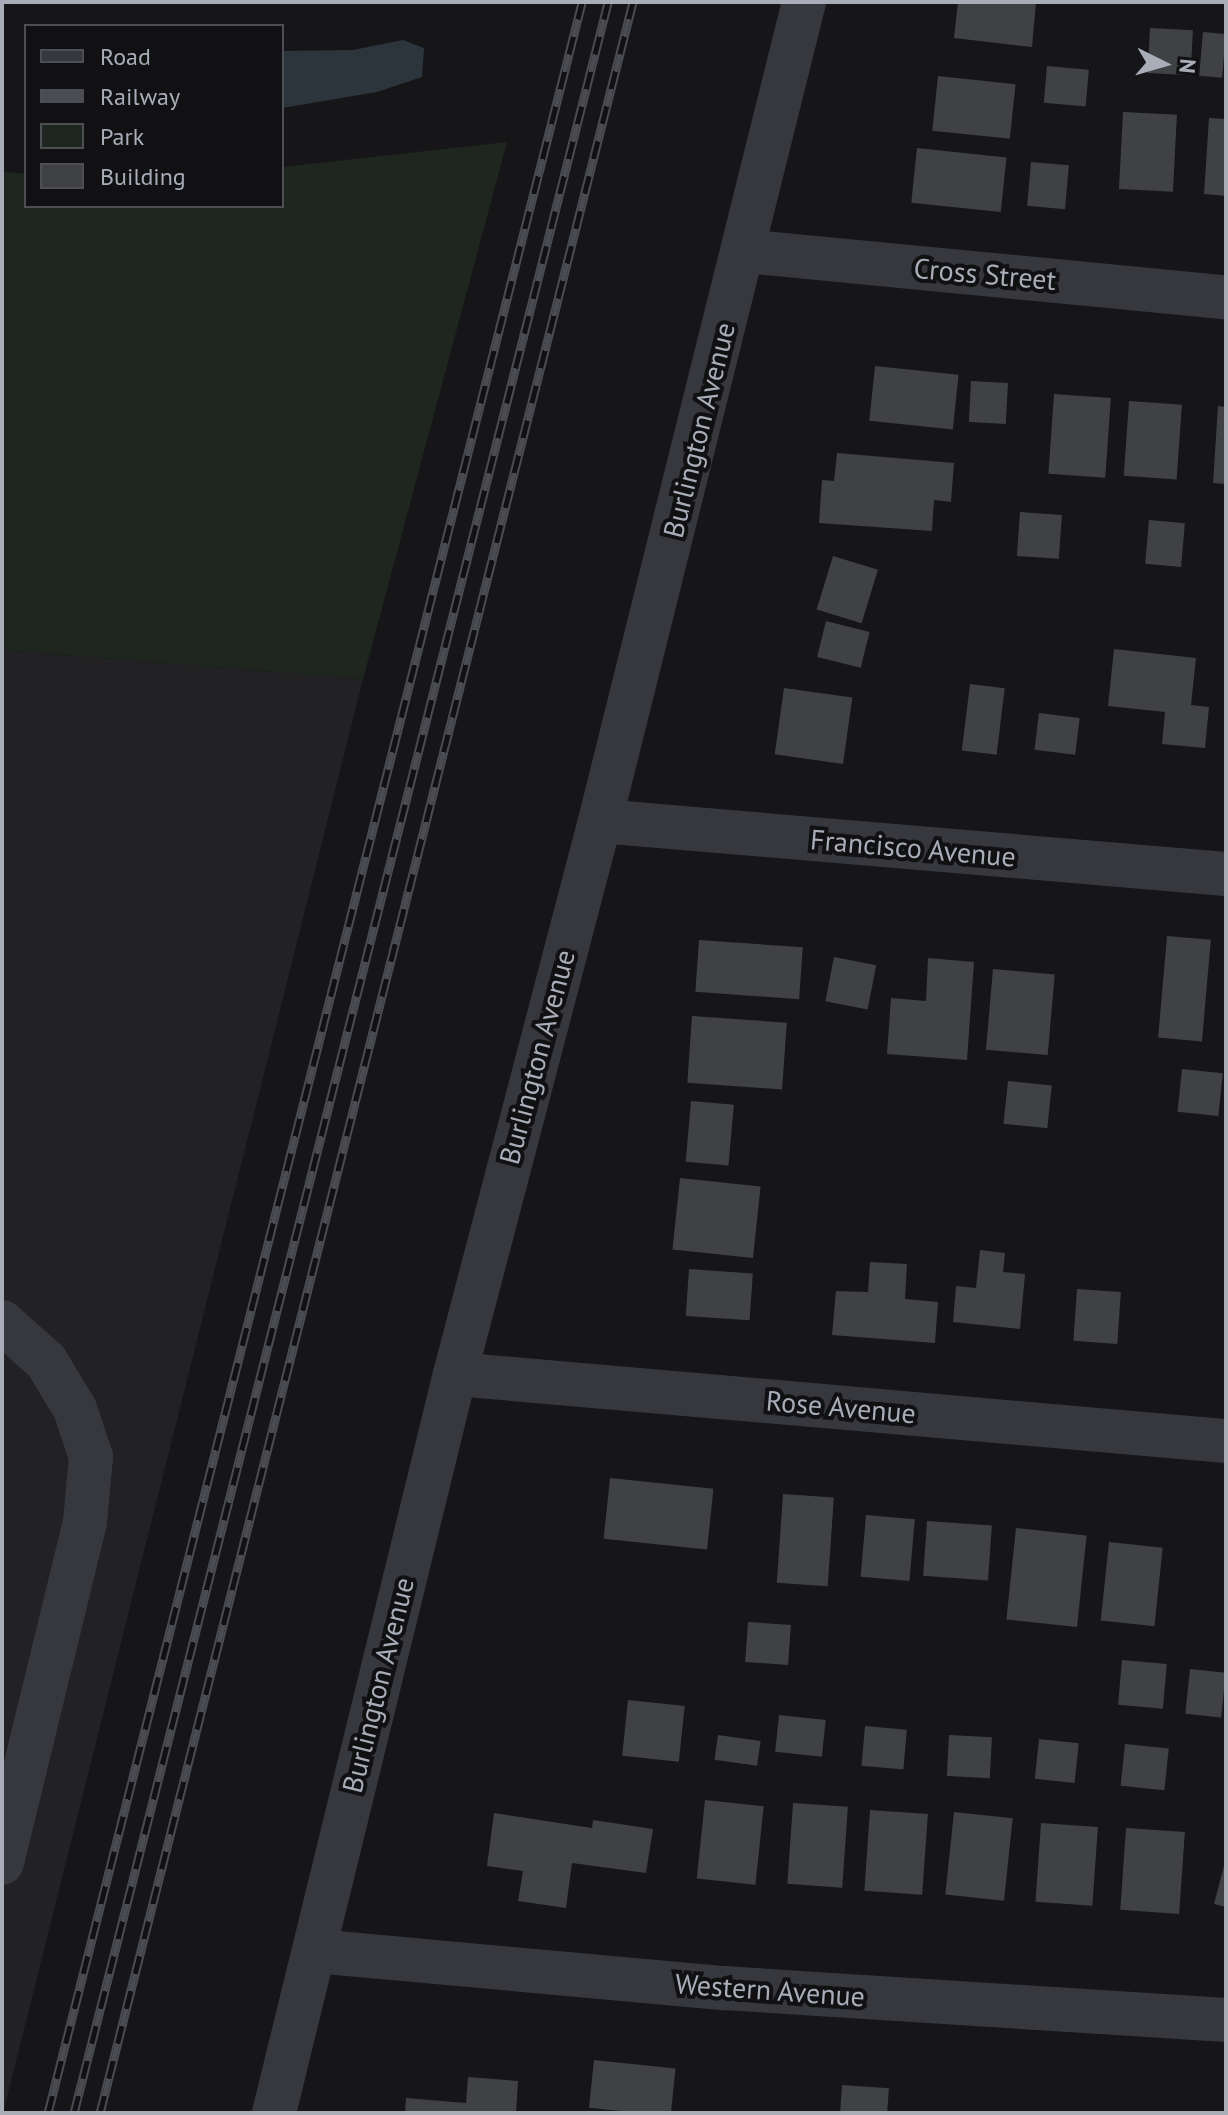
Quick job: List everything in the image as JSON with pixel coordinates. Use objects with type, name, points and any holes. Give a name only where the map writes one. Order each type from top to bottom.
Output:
[{"type":"street","name":"Burlington Avenue","points":[[274,2113],[455,1374],[600,821],[804,2]]},
{"type":"street","name":"Cross Street","points":[[744,251],[1226,297]]},
{"type":"street","name":"Francisco Avenue","points":[[600,821],[1226,874]]},
{"type":"street","points":[[2,1322],[46,1361],[75,1409],[91,1457],[85,1522],[2,1863]]},
{"type":"street","name":"Rose Avenue","points":[[455,1374],[1226,1441]]},
{"type":"street","name":"Western Avenue","points":[[315,1951],[724,1988],[1226,2020]]},
{"type":"shaded area","points":[[403,40],[424,48],[422,77],[377,92],[284,108],[284,51],[353,50]]},
{"type":"shaded area","points":[[2,650],[363,679],[3,2113],[2,2113]]},
{"type":"green space","points":[[507,142],[363,679],[2,650],[2,171],[24,174],[24,208],[284,208],[284,167]]},
{"type":"building","points":[[958,2],[1036,2],[1032,47],[954,38]]},
{"type":"building","points":[[1150,28],[1193,30],[1191,75],[1148,73]]},
{"type":"building","points":[[1203,32],[1226,34],[1222,78],[1199,76]]},
{"type":"building","points":[[1047,66],[1089,70],[1086,107],[1044,103]]},
{"type":"building","points":[[938,76],[1016,84],[1010,139],[932,131]]},
{"type":"building","points":[[1123,112],[1177,115],[1173,192],[1119,189]]},
{"type":"building","points":[[1209,118],[1226,119],[1226,196],[1204,194]]},
{"type":"building","points":[[917,148],[1007,157],[1001,212],[911,203]]},
{"type":"building","points":[[1031,162],[1069,165],[1065,209],[1027,206]]},
{"type":"building","points":[[875,366],[959,375],[953,429],[869,421]]},
{"type":"building","points":[[971,381],[1008,383],[1006,424],[969,422]]},
{"type":"building","points":[[1054,394],[1111,398],[1105,478],[1048,474]]},
{"type":"building","points":[[1129,401],[1182,405],[1177,480],[1124,476]]},
{"type":"building","points":[[1218,406],[1226,407],[1226,484],[1213,483]]},
{"type":"building","points":[[837,453],[954,463],[951,502],[934,500],[932,531],[819,523],[822,480],[834,481]]},
{"type":"building","points":[[1020,512],[1062,515],[1059,559],[1017,556]]},
{"type":"building","points":[[1149,520],[1185,523],[1181,567],[1145,564]]},
{"type":"building","points":[[833,556],[878,570],[862,623],[817,610]]},
{"type":"building","points":[[826,621],[870,632],[861,668],[817,657]]},
{"type":"building","points":[[1114,649],[1196,658],[1191,705],[1209,707],[1205,748],[1162,744],[1165,712],[1108,706]]},
{"type":"building","points":[[970,684],[1005,688],[997,755],[962,751]]},
{"type":"building","points":[[784,688],[852,698],[843,764],[775,754]]},
{"type":"building","points":[[1039,713],[1080,718],[1075,755],[1034,750]]},
{"type":"building","points":[[1167,936],[1211,940],[1202,1041],[1158,1038]]},
{"type":"building","points":[[699,940],[803,947],[799,999],[695,992]]},
{"type":"building","points":[[834,957],[876,965],[868,1009],[825,1001]]},
{"type":"building","points":[[928,958],[974,962],[967,1060],[887,1054],[891,998],[926,1001]]},
{"type":"building","points":[[993,969],[1055,974],[1048,1055],[986,1050]]},
{"type":"building","points":[[692,1016],[787,1023],[782,1089],[687,1083]]},
{"type":"building","points":[[1182,1069],[1223,1073],[1218,1116],[1178,1112]]},
{"type":"building","points":[[1008,1081],[1052,1086],[1047,1128],[1004,1124]]},
{"type":"building","points":[[691,1101],[734,1105],[729,1166],[686,1162]]},
{"type":"building","points":[[680,1178],[761,1186],[753,1258],[672,1250]]},
{"type":"building","points":[[980,1250],[1005,1253],[1003,1272],[1025,1274],[1020,1329],[953,1322],[956,1286],[976,1288]]},
{"type":"building","points":[[870,1262],[907,1264],[905,1299],[938,1302],[935,1343],[832,1335],[836,1291],[868,1292]]},
{"type":"building","points":[[689,1269],[753,1273],[750,1320],[686,1316]]},
{"type":"building","points":[[1077,1289],[1121,1292],[1117,1344],[1073,1341]]},
{"type":"building","points":[[610,1478],[713,1489],[707,1550],[604,1539]]},
{"type":"building","points":[[783,1494],[834,1498],[828,1586],[777,1583]]},
{"type":"building","points":[[866,1515],[915,1519],[909,1581],[861,1577]]},
{"type":"building","points":[[927,1521],[992,1526],[988,1580],[923,1576]]},
{"type":"building","points":[[1016,1528],[1087,1535],[1077,1627],[1006,1619]]},
{"type":"building","points":[[1109,1542],[1163,1548],[1154,1626],[1101,1621]]},
{"type":"building","points":[[748,1622],[791,1625],[788,1665],[745,1662]]},
{"type":"building","points":[[1122,1660],[1167,1664],[1163,1709],[1118,1705]]},
{"type":"building","points":[[1190,1669],[1226,1673],[1221,1718],[1185,1714]]},
{"type":"building","points":[[628,1700],[685,1706],[679,1762],[622,1756]]},
{"type":"building","points":[[779,1715],[826,1720],[822,1757],[775,1752]]},
{"type":"building","points":[[865,1726],[907,1730],[903,1770],[862,1766]]},
{"type":"building","points":[[718,1735],[761,1741],[757,1766],[715,1760]]},
{"type":"building","points":[[949,1735],[992,1737],[990,1778],[947,1776]]},
{"type":"building","points":[[1039,1739],[1079,1743],[1075,1783],[1035,1779]]},
{"type":"building","points":[[1125,1744],[1169,1749],[1164,1790],[1121,1786]]},
{"type":"building","points":[[705,1800],[764,1806],[755,1885],[697,1879]]},
{"type":"building","points":[[793,1803],[848,1807],[842,1888],[787,1884]]},
{"type":"building","points":[[870,1810],[928,1814],[922,1895],[864,1891]]},
{"type":"building","points":[[954,1812],[1013,1818],[1004,1901],[945,1895]]},
{"type":"building","points":[[494,1813],[592,1828],[593,1820],[653,1829],[646,1873],[572,1863],[566,1908],[518,1901],[523,1871],[487,1866]]},
{"type":"building","points":[[1041,1823],[1098,1827],[1092,1906],[1035,1902]]},
{"type":"building","points":[[1126,1828],[1185,1832],[1179,1914],[1120,1910]]},
{"type":"building","points":[[1226,1862],[1226,1907],[1214,1904]]},
{"type":"building","points":[[594,2060],[676,2069],[671,2113],[589,2108]]},
{"type":"building","points":[[468,2077],[518,2081],[516,2113],[405,2113],[406,2098],[466,2103]]},
{"type":"building","points":[[842,2085],[889,2088],[887,2113],[840,2113]]},
{"type":"railway","points":[[48,2113],[582,2]]},
{"type":"railway","points":[[74,2113],[608,2]]},
{"type":"railway","points":[[100,2113],[633,2]]}]
